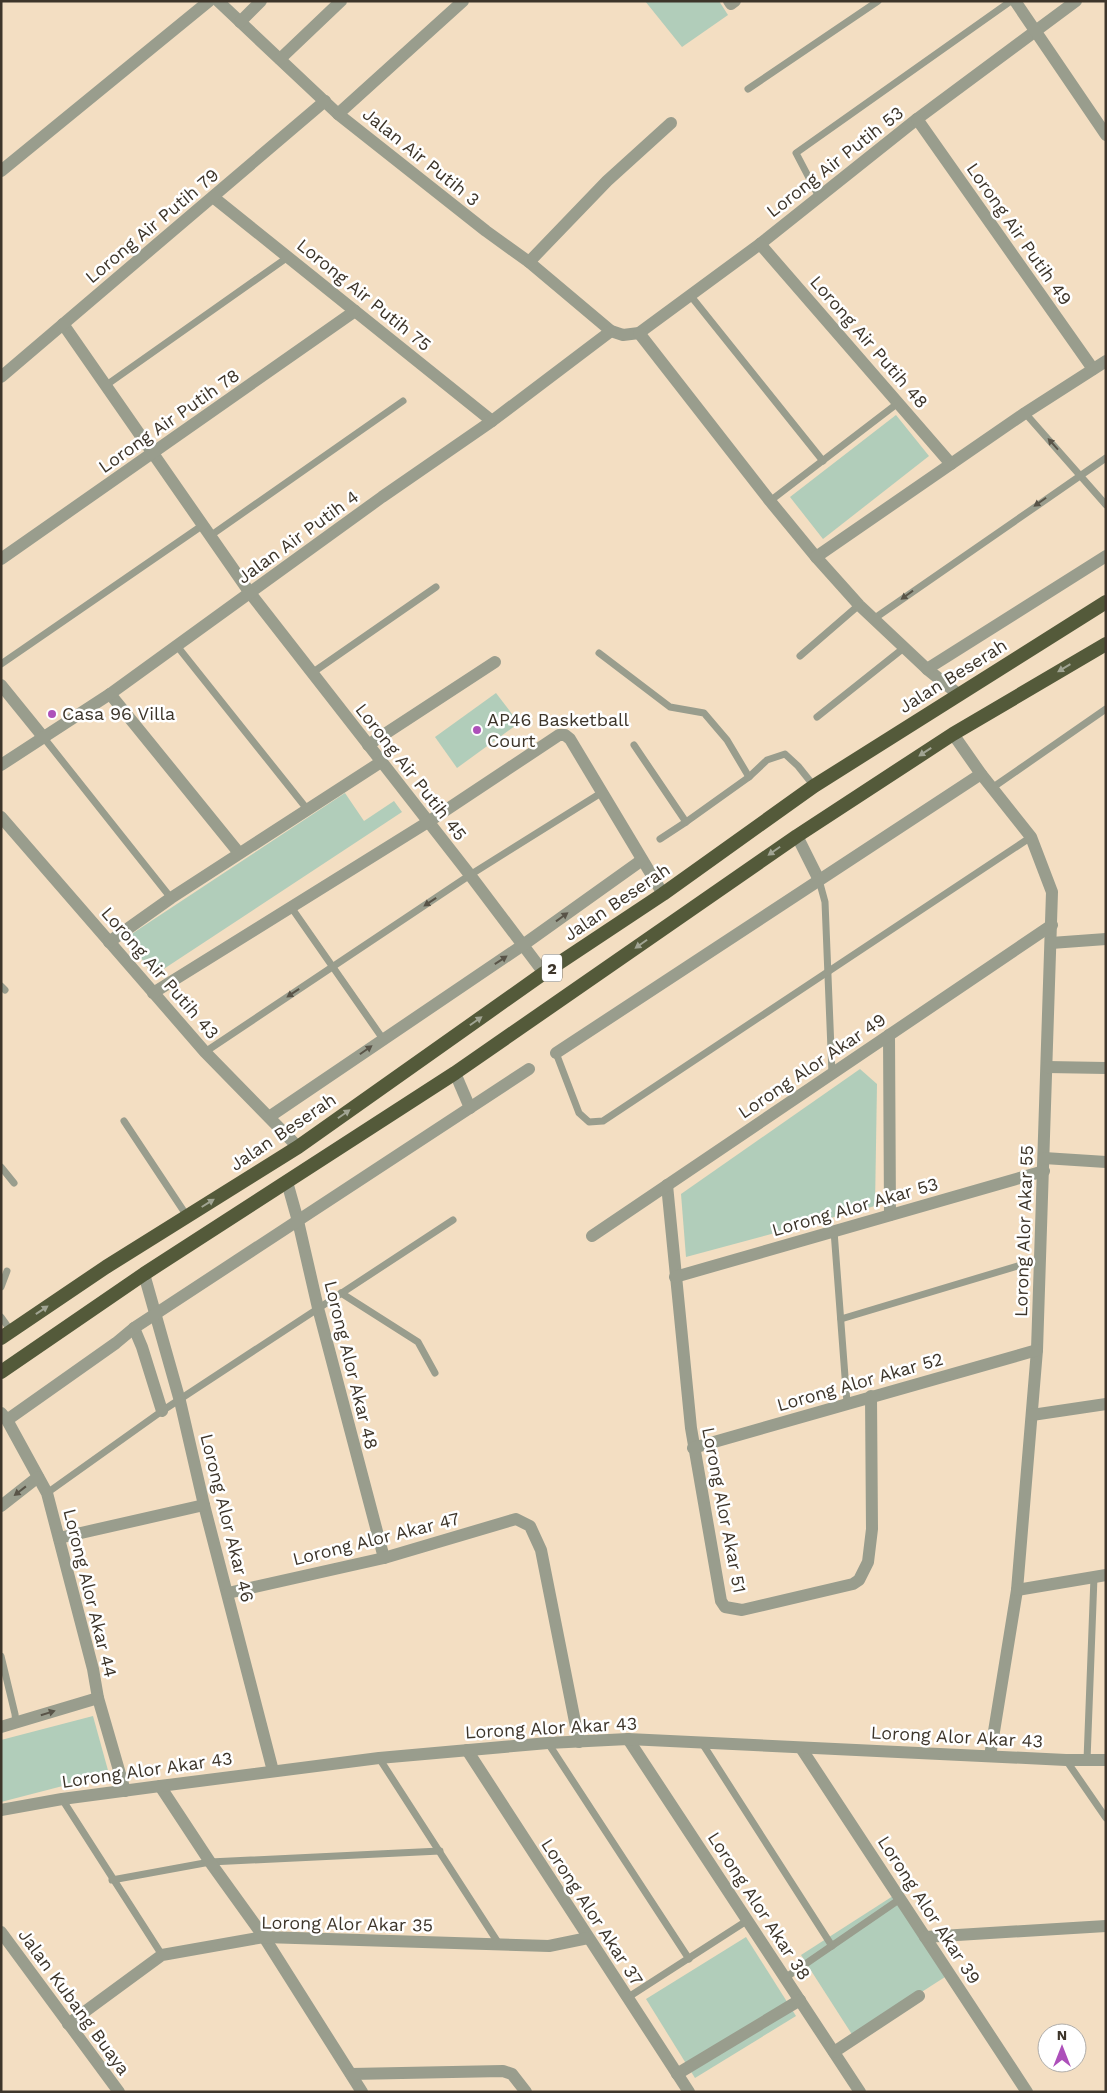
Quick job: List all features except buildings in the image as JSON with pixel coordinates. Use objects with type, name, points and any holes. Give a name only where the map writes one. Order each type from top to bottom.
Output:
[{"type":"highway","name":"Jalan Beserah","points":[[6,1334],[106,1267],[298,1147],[544,973],[663,894],[814,786],[1106,602]]},
{"type":"highway","name":"2","points":[[1,1372],[144,1274],[455,1073],[797,836],[953,734],[1106,644]]},
{"type":"street","points":[[1,171],[209,1]]},
{"type":"street","name":"Jalan Air Putih 3","points":[[218,1],[338,114],[486,231],[530,262],[611,331]]},
{"type":"street","points":[[240,22],[261,1]]},
{"type":"street","points":[[280,59],[341,1]]},
{"type":"street","points":[[338,114],[463,1]]},
{"type":"street","points":[[1015,1],[1106,135]]},
{"type":"street","name":"Lorong Air Putih 53","points":[[639,333],[760,244],[917,119],[1076,1]]},
{"type":"street","name":"Lorong Air Putih 79","points":[[1,376],[325,101]]},
{"type":"street","name":"Lorong Air Putih 49","points":[[917,119],[1093,369]]},
{"type":"street","points":[[530,262],[607,181],[671,123]]},
{"type":"street","name":"Lorong Air Putih 75","points":[[213,197],[492,421]]},
{"type":"street","name":"Lorong Air Putih 48","points":[[760,244],[951,464]]},
{"type":"street","name":"Lorong Air Putih 78","points":[[1,559],[356,311]]},
{"type":"street","name":"Lorong Air Putih 45","points":[[63,324],[250,593],[544,973]]},
{"type":"street","points":[[611,331],[623,335],[639,333],[816,557],[859,605],[958,694]]},
{"type":"street","name":"Jalan Air Putih 4","points":[[1,765],[110,694],[382,497],[492,421],[611,331]]},
{"type":"street","points":[[816,557],[1025,413],[1106,362]]},
{"type":"street","points":[[928,669],[1106,556]]},
{"type":"street","points":[[368,745],[495,662]]},
{"type":"street","points":[[1,685],[44,738]]},
{"type":"street","points":[[110,694],[238,853]]},
{"type":"street","name":"Lorong Alor Akar 55","points":[[953,734],[981,774],[1030,837],[1052,892],[1037,1350],[1017,1590],[990,1756]]},
{"type":"street","points":[[154,993],[428,822],[559,735],[565,735],[570,740],[663,894]]},
{"type":"street","points":[[109,942],[238,853],[381,762]]},
{"type":"street","points":[[556,1054],[981,774]]},
{"type":"street","name":"Lorong Air Putih 43","points":[[1,817],[205,1052],[298,1147]]},
{"type":"street","points":[[797,836],[819,880]]},
{"type":"street","points":[[268,1117],[383,1038],[523,946],[642,860]]},
{"type":"street","name":"Lorong Alor Akar 49","points":[[592,1236],[1052,925]]},
{"type":"street","points":[[1051,943],[1106,939]]},
{"type":"street","points":[[889,1035],[890,1215]]},
{"type":"street","points":[[1047,1067],[1106,1068]]},
{"type":"street","points":[[4,1416],[116,1343],[155,1314],[529,1069]]},
{"type":"street","points":[[455,1073],[470,1108]]},
{"type":"street","name":"Lorong Alor Akar 53","points":[[675,1277],[890,1215],[1044,1165],[1106,1162]]},
{"type":"street","name":"Lorong Alor Akar 48","points":[[287,1182],[384,1558]]},
{"type":"street","name":"Lorong Alor Akar 51","points":[[667,1185],[693,1448],[721,1601],[725,1608],[742,1610],[852,1584],[859,1580],[868,1562],[872,1529],[871,1396]]},
{"type":"street","name":"Lorong Alor Akar 46","points":[[144,1274],[180,1401],[204,1505],[273,1771]]},
{"type":"street","points":[[134,1328],[142,1347],[162,1412]]},
{"type":"street","name":"Lorong Alor Akar 52","points":[[693,1448],[1037,1350]]},
{"type":"street","points":[[1032,1415],[1106,1404]]},
{"type":"street","name":"Lorong Alor Akar 44","points":[[4,1416],[47,1493],[93,1668],[98,1698],[125,1791]]},
{"type":"street","points":[[1,1506],[38,1477]]},
{"type":"street","points":[[59,1538],[204,1505]]},
{"type":"street","name":"Lorong Alor Akar 47","points":[[228,1593],[384,1558],[516,1519],[530,1526],[541,1550],[579,1742]]},
{"type":"street","points":[[1017,1590],[1100,1576]]},
{"type":"street","points":[[1,1727],[98,1698]]},
{"type":"street","name":"Lorong Alor Akar 43","points":[[1,1810],[62,1799],[380,1758],[628,1739],[1066,1760],[1106,1760]]},
{"type":"street","name":"Lorong Alor Akar 38","points":[[628,1739],[860,2092]]},
{"type":"street","name":"Lorong Alor Akar 39","points":[[801,1748],[1027,2092]]},
{"type":"street","name":"Lorong Alor Akar 37","points":[[467,1750],[689,2092]]},
{"type":"street","points":[[160,1786],[210,1862],[264,1937],[362,2092]]},
{"type":"street","points":[[925,1937],[1106,1926]]},
{"type":"street","name":"Jalan Kubang Buaya","points":[[1,1932],[119,2092]]},
{"type":"street","name":"Lorong Alor Akar 35","points":[[68,2024],[162,1955],[264,1937],[549,1946],[588,1938]]},
{"type":"street","points":[[834,2052],[919,1996]]},
{"type":"street","points":[[678,2074],[800,2000]]},
{"type":"street","points":[[351,2074],[503,2070],[512,2074],[526,2092]]},
{"type":"lane","points":[[748,89],[878,1]]},
{"type":"lane","points":[[819,197],[796,154],[1011,1]]},
{"type":"lane","points":[[106,386],[288,257]]},
{"type":"lane","points":[[690,295],[822,461]]},
{"type":"lane","points":[[210,536],[403,401]]},
{"type":"lane","points":[[770,501],[898,403]]},
{"type":"lane","points":[[1025,413],[1106,505]]},
{"type":"lane","points":[[875,618],[1080,474],[1106,458]]},
{"type":"lane","points":[[1,664],[202,525]]},
{"type":"lane","points":[[312,673],[436,587]]},
{"type":"lane","points":[[800,656],[859,605]]},
{"type":"lane","points":[[177,646],[307,809]]},
{"type":"lane","points":[[817,718],[905,647]]},
{"type":"lane","points":[[599,653],[670,707],[704,713],[727,740],[749,777]]},
{"type":"lane","points":[[992,788],[1106,709]]},
{"type":"lane","points":[[44,738],[171,898]]},
{"type":"lane","points":[[634,745],[686,822]]},
{"type":"lane","points":[[660,838],[686,822],[749,777],[767,760],[785,754],[798,766],[814,786]]},
{"type":"lane","points":[[205,1052],[470,875],[601,793]]},
{"type":"lane","points":[[556,1054],[579,1113],[589,1122],[603,1121],[1030,837]]},
{"type":"lane","points":[[819,880],[825,902],[832,1074]]},
{"type":"lane","points":[[291,907],[383,1038]]},
{"type":"lane","points":[[124,1121],[187,1216]]},
{"type":"lane","points":[[1,1167],[14,1183]]},
{"type":"lane","points":[[47,1493],[162,1412],[453,1220]]},
{"type":"lane","points":[[834,1231],[847,1403]]},
{"type":"lane","points":[[841,1319],[1041,1259]]},
{"type":"lane","points":[[1,1287],[7,1272]]},
{"type":"lane","points":[[341,1293],[418,1342],[435,1373]]},
{"type":"lane","points":[[1,1317],[6,1334]]},
{"type":"lane","points":[[1087,1760],[1100,1576]]},
{"type":"lane","points":[[1,1656],[16,1723]]},
{"type":"lane","points":[[702,1743],[832,1946]]},
{"type":"lane","points":[[548,1744],[689,1959]]},
{"type":"lane","points":[[380,1758],[499,1945]]},
{"type":"lane","points":[[1066,1760],[1106,1818]]},
{"type":"lane","points":[[62,1799],[112,1880],[162,1955]]},
{"type":"lane","points":[[112,1880],[210,1862],[440,1851]]},
{"type":"lane","points":[[785,1978],[900,1899]]},
{"type":"lane","points":[[627,1998],[748,1920]]},
{"type":"green space","points":[[645,1],[719,1],[728,15],[682,47]]},
{"type":"green space","points":[[896,415],[929,456],[823,539],[790,497]]},
{"type":"green space","name":"AP46 Basketball Court","points":[[496,693],[519,723],[457,768],[435,737]]},
{"type":"green space","points":[[345,793],[364,821],[394,801],[402,812],[153,976],[127,937]]},
{"type":"green space","points":[[860,1069],[877,1084],[875,1206],[686,1257],[681,1194]]},
{"type":"green space","points":[[93,1716],[109,1774],[1,1802],[1,1740]]},
{"type":"green space","points":[[893,1896],[945,1977],[853,2036],[801,1955]]},
{"type":"green space","points":[[746,1937],[796,2016],[695,2078],[646,1999]]},
{"type":"place","name":"Casa 96 Villa","points":[[52,714]]},
{"type":"place","name":"AP46 Basketball Court","points":[[477,730]]}]
